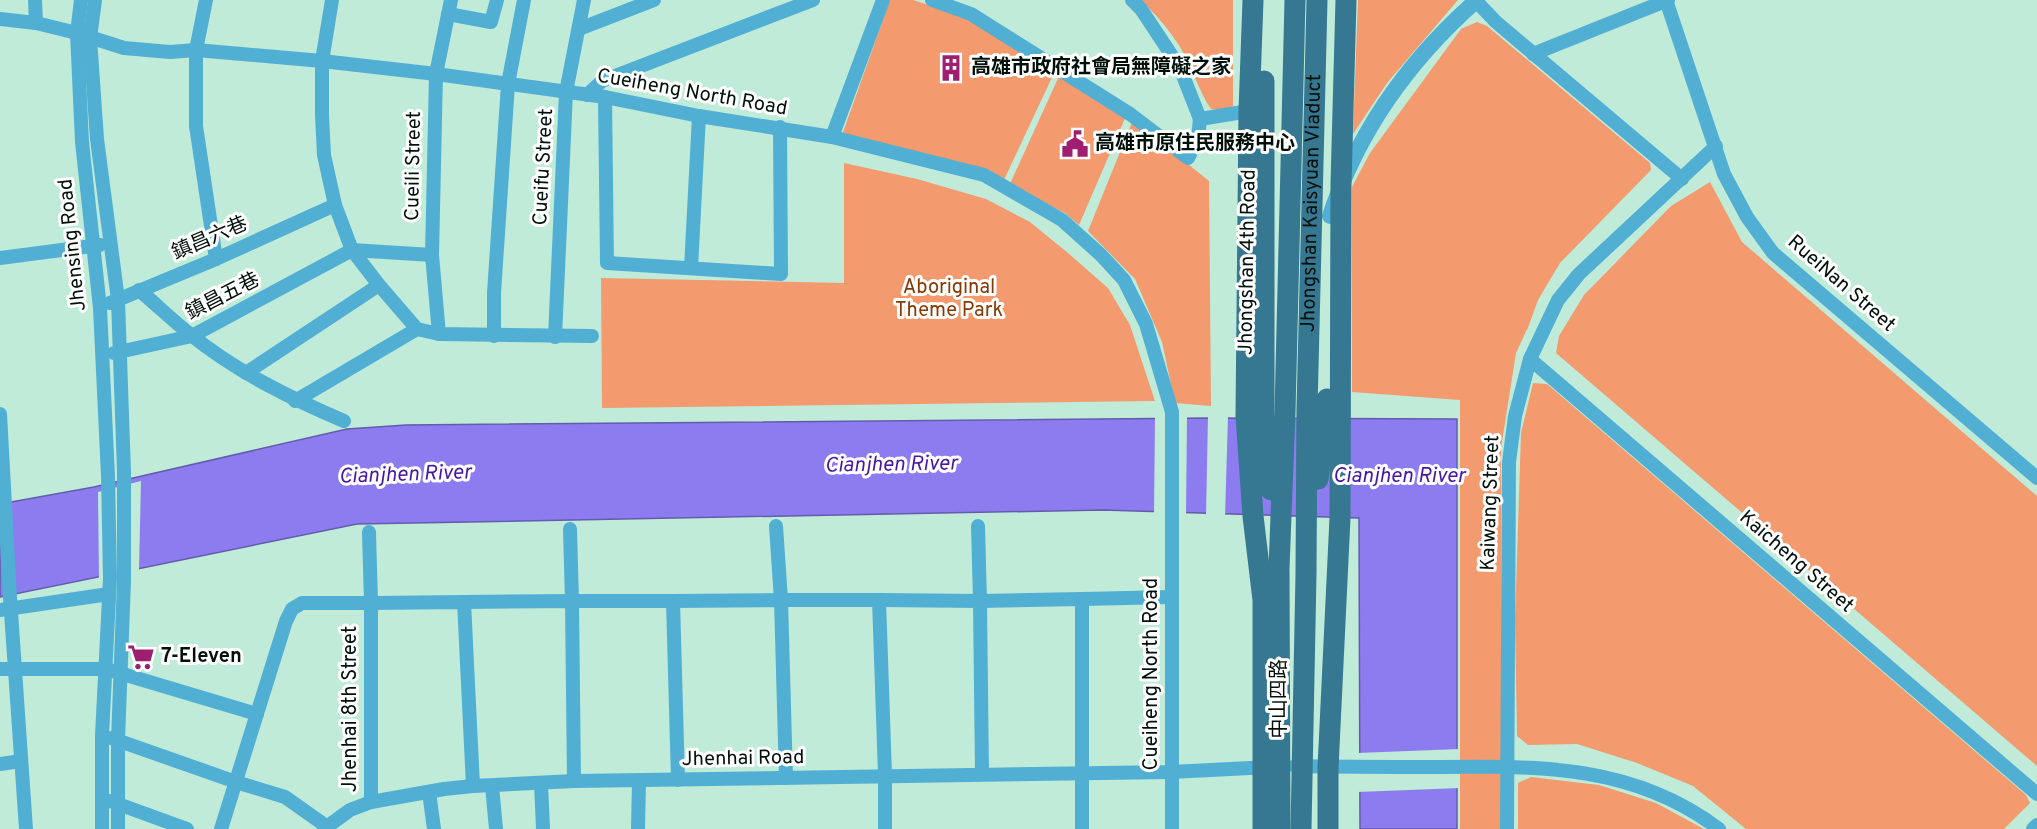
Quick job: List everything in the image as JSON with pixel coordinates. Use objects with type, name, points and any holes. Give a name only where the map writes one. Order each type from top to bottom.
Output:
[{"type":"main road","name":"Jhongshan 4th Road","points":[[1252,0],[1249,111],[1255,415]]},
{"type":"main road","name":"Jhongshan 4th Road","points":[[1255,415],[1264,0]]},
{"type":"main road","name":"Jhongshan Kaisyuan Viaduct","points":[[1277,516],[1285,412],[1295,0]]},
{"type":"main road","name":"Jhongshan Kaisyuan Viaduct","points":[[1317,0],[1324,412]]},
{"type":"main road","points":[[1328,829],[1334,767],[1340,518],[1324,412],[1336,0]]},
{"type":"main road","points":[[1324,412],[1341,184],[1346,0]]},
{"type":"main road","name":"中山四路","points":[[1301,829],[1282,767],[1324,412]]},
{"type":"main road","points":[[1255,415],[1253,516],[1282,767],[1263,829]]},
{"type":"main road","points":[[1255,415],[1277,516]]},
{"type":"main road","name":"中山四路","points":[[1277,516],[1282,767],[1280,829]]},
{"type":"street","points":[[35,0],[36,23]]},
{"type":"street","name":"Jhensing Road","points":[[81,0],[82,142],[103,356],[109,594]]},
{"type":"street","name":"Jhensing Road","points":[[95,0],[83,35],[118,300],[124,482],[122,672]]},
{"type":"street","points":[[206,0],[196,50],[196,126],[216,259]]},
{"type":"street","points":[[332,0],[322,61],[324,155],[335,205],[352,250],[379,285],[417,329],[439,334],[592,336]]},
{"type":"street","name":"Cueili Street","points":[[439,334],[432,255],[436,74],[451,0]]},
{"type":"street","points":[[448,14],[491,22],[496,0]]},
{"type":"street","points":[[494,336],[494,292],[508,84],[524,0]]},
{"type":"street","name":"Cueifu Street","points":[[555,337],[566,93],[584,0]]},
{"type":"street","points":[[579,29],[654,0]]},
{"type":"street","points":[[587,95],[602,81],[813,0]]},
{"type":"street","points":[[832,137],[883,0]]},
{"type":"street","points":[[932,0],[971,14],[1130,114],[1188,159],[1198,138],[1200,119],[1180,68],[1147,18],[1132,0]]},
{"type":"street","points":[[1330,216],[1341,184],[1361,141],[1398,84],[1439,35],[1476,0],[1496,22],[1682,179]]},
{"type":"street","points":[[1533,54],[1667,0]]},
{"type":"street","name":"RueiNan Street","points":[[1667,0],[1724,174],[1747,217],[1773,253],[2037,478]]},
{"type":"street","name":"Cueiheng North Road","points":[[0,19],[36,23],[124,48],[170,52],[196,50],[436,74],[605,97],[699,116],[780,127],[832,137],[984,176],[1062,220],[1101,255],[1124,280],[1146,324],[1172,412],[1172,829]]},
{"type":"street","points":[[605,97],[607,263],[781,274],[780,127]]},
{"type":"street","points":[[1200,119],[1249,111]]},
{"type":"street","points":[[691,268],[699,116]]},
{"type":"street","name":"Kaiwang Street","points":[[1507,829],[1510,453],[1515,416],[1530,359],[1558,300],[1578,274],[1716,146]]},
{"type":"street","name":"鎮昌六巷","points":[[100,308],[335,205]]},
{"type":"street","points":[[0,258],[111,243]]},
{"type":"street","points":[[352,250],[432,255]]},
{"type":"street","name":"鎮昌五巷","points":[[103,356],[192,336],[352,250]]},
{"type":"street","points":[[246,373],[379,285]]},
{"type":"street","points":[[139,290],[192,336],[246,373],[295,401],[344,421]]},
{"type":"street","points":[[295,401],[417,329]]},
{"type":"street","name":"Kaicheng Street","points":[[1530,359],[2037,794]]},
{"type":"street","points":[[0,414],[6,504],[7,606],[15,668],[26,829]]},
{"type":"street","points":[[777,526],[786,778]]},
{"type":"street","points":[[978,526],[981,774]]},
{"type":"street","points":[[570,529],[574,781]]},
{"type":"street","points":[[369,532],[371,603],[980,601],[1172,597]]},
{"type":"street","points":[[7,606],[109,594],[102,735],[102,829]]},
{"type":"street","points":[[1082,599],[1082,829]]},
{"type":"street","points":[[879,600],[885,829]]},
{"type":"street","points":[[673,601],[678,780]]},
{"type":"street","points":[[464,602],[473,786]]},
{"type":"street","name":"Jhenhai 8th Street","points":[[221,829],[286,621],[292,609],[302,603],[371,603],[371,802]]},
{"type":"street","points":[[0,669],[105,669],[122,672],[257,714]]},
{"type":"street","points":[[118,829],[118,740],[122,672]]},
{"type":"street","points":[[102,735],[285,797],[325,828]]},
{"type":"street","points":[[0,764],[21,761]]},
{"type":"street","name":"Jhenhai Road","points":[[325,828],[350,810],[371,802],[473,786],[574,781],[1171,772],[1282,767],[1508,767],[1560,769],[1629,783],[1682,804],[1719,829]]},
{"type":"street","points":[[638,829],[639,781]]},
{"type":"street","points":[[541,784],[543,829]]},
{"type":"street","points":[[492,786],[496,829]]},
{"type":"street","points":[[429,792],[434,829]]},
{"type":"street","points":[[102,798],[187,829]]},
{"type":"street","points":[[2033,829],[2037,825]]},
{"type":"green space","points":[[890,0],[913,0],[969,18],[1055,71],[1003,182],[842,135]]},
{"type":"green space","points":[[1141,0],[1233,0],[1233,106],[1225,111],[1211,109],[1180,47],[1162,22]]},
{"type":"green space","points":[[1358,0],[1458,0],[1387,83],[1353,134]]},
{"type":"green space","points":[[1477,22],[1487,26],[1650,163],[1651,170],[1560,263],[1538,300],[1516,353],[1501,448],[1502,829],[1460,829],[1460,400],[1352,392],[1352,187],[1370,153],[1461,29]]},
{"type":"green space","points":[[1060,74],[1126,116],[1079,225],[1065,213],[1009,186]]},
{"type":"green space","points":[[1133,120],[1209,181],[1211,406],[1175,403],[1162,342],[1135,279],[1088,231]]},
{"type":"green space","name":"Aboriginal Theme Park","points":[[844,163],[917,179],[986,199],[1030,222],[1108,288],[1130,325],[1155,401],[602,408],[601,278],[844,283]]},
{"type":"green space","points":[[1710,182],[1742,242],[2037,496],[2037,766],[1556,353],[1559,336],[1584,295],[1671,206]]},
{"type":"green space","points":[[1533,383],[1547,384],[2026,795],[2030,803],[2004,829],[1746,829],[1693,786],[1637,763],[1577,744],[1528,745],[1517,736],[1515,620],[1521,433]]},
{"type":"green space","points":[[1531,777],[1599,785],[1656,803],[1704,829],[1518,829],[1518,783]]},
{"type":"water","name":"Cianjhen River","points":[[1211,418],[1457,419],[1457,829],[1360,829],[1359,518],[1103,510],[357,524],[0,597],[0,504],[94,487],[347,429],[406,425]]},
{"type":"pier","points":[[1208,415],[1228,415],[1225,518],[1206,517]]},
{"type":"pier","points":[[1155,416],[1187,416],[1186,517],[1154,515]]},
{"type":"pier","points":[[141,481],[139,571],[99,580],[98,492]]},
{"type":"pier","points":[[1460,749],[1460,788],[1357,792],[1357,753]]},
{"type":"place","name":"高雄市政府社會局無障礙之家","points":[[951,68]]},
{"type":"place","name":"高雄市原住民服務中心","points":[[1075,144]]},
{"type":"place","name":"7-Eleven","points":[[141,657]]}]
